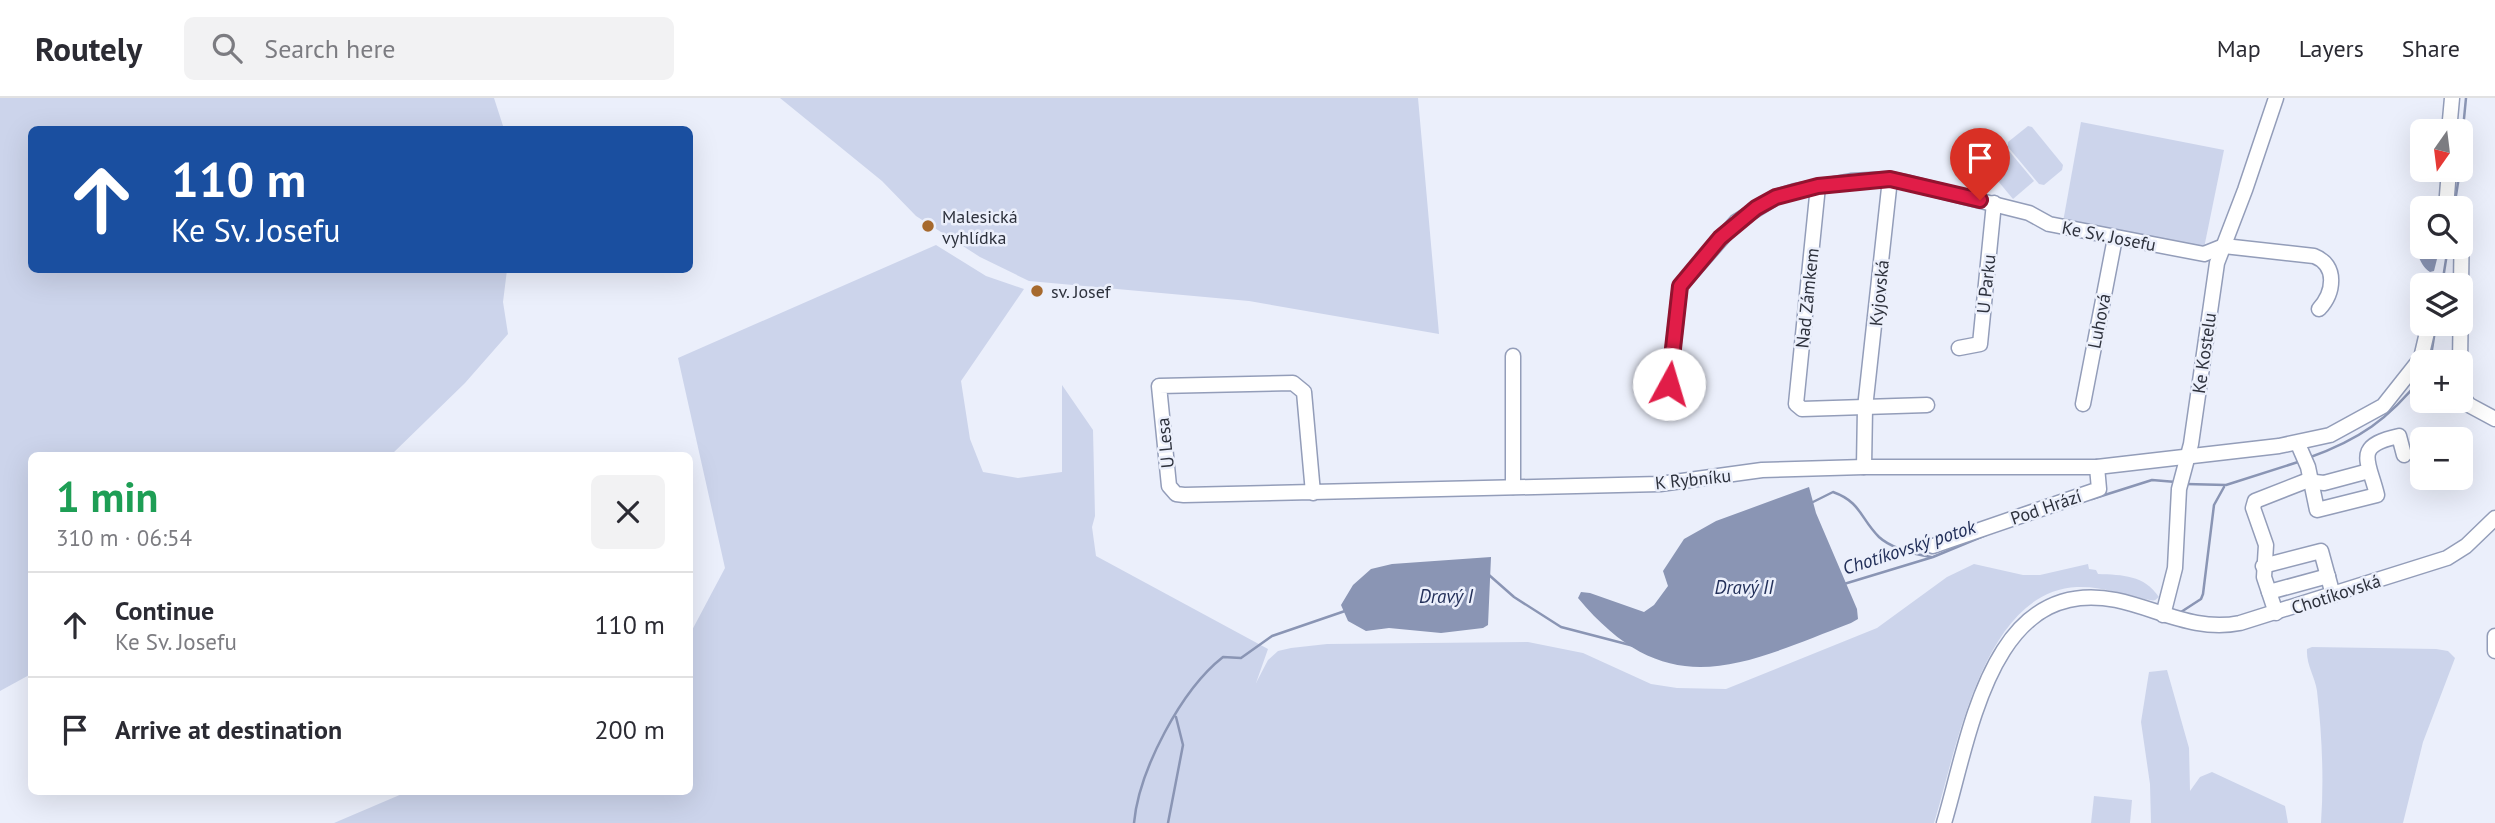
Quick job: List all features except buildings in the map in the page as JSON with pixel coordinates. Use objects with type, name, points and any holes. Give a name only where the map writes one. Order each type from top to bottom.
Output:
[{"type":"street","name":"Ke Kostelu","points":[[2163,615],[2175,568],[2180,483],[2188,454],[2217,262],[2276,98]]},
{"type":"street","points":[[2450,119],[2452,98]]},
{"type":"street","name":"Ke Sv. Josefu","points":[[1669,384],[1680,286],[1736,222],[1776,197],[1818,186],[1890,179],[1994,203],[2029,213],[2049,224],[2115,238],[2204,254],[2224,246],[2323,259],[2331,272],[2328,299],[2319,309]]},
{"type":"street","name":"Kyjovská","points":[[1864,467],[1865,408],[1890,179]]},
{"type":"street","name":"Nad Zámkem","points":[[1818,186],[1796,399],[1799,408],[1865,408]]},
{"type":"street","name":"U Parku","points":[[1959,348],[1980,344],[1994,203]]},
{"type":"street","name":"Luhová","points":[[2084,404],[2115,238]]},
{"type":"street","points":[[2460,350],[2461,259]]},
{"type":"street","name":"K Rybníku","points":[[1313,493],[1680,483],[1762,470],[2097,467],[2188,454],[2299,448],[2330,435],[2383,406],[2421,358],[2426,336]]},
{"type":"street","points":[[1513,356],[1513,487]]},
{"type":"street","points":[[1497,375],[1513,375]]},
{"type":"street","name":"U Lesa","points":[[1293,383],[1304,392],[1313,493],[1175,494],[1169,486],[1159,386],[1293,383]]},
{"type":"street","points":[[1865,408],[1927,405]]},
{"type":"street","points":[[2473,407],[2495,419]]},
{"type":"street","points":[[2299,448],[2309,474],[2317,510],[2377,495],[2369,471],[2367,453],[2372,446],[2384,439],[2399,436],[2404,455]]},
{"type":"street","name":"Pod Hrází","points":[[1933,546],[2099,489],[2097,467]]},
{"type":"street","points":[[2309,474],[2324,483],[2369,471]]},
{"type":"street","points":[[2276,613],[2263,566],[2266,545],[2253,508],[2255,501],[2309,474]]},
{"type":"street","name":"Chotíkovská","points":[[1944,823],[1984,686],[2006,646],[2033,617],[2066,600],[2087,596],[2116,600],[2195,624],[2218,626],[2276,613],[2447,558],[2466,546],[2495,518]]},
{"type":"street","points":[[2263,566],[2321,551],[2333,595]]},
{"type":"street","points":[[2269,592],[2328,576]]},
{"type":"street","points":[[2495,636],[2495,651]]},
{"type":"shaded area","points":[[0,98],[494,98],[503,126],[28,126],[28,273],[507,273],[503,302],[508,334],[465,383],[394,452],[28,452],[28,676],[0,691]]},
{"type":"shaded area","points":[[780,98],[1418,98],[1439,334],[1249,301],[1029,281],[980,257],[916,216],[882,181]]},
{"type":"shaded area","points":[[2081,122],[2224,150],[2204,248],[2063,222]]},
{"type":"shaded area","points":[[2028,126],[2032,127],[2063,165],[2062,170],[2044,185],[2039,184],[2008,147],[2008,142]]},
{"type":"shaded area","points":[[2009,151],[2034,181],[2013,199],[1988,169]]},
{"type":"shaded area","points":[[936,245],[986,276],[1024,289],[961,381],[970,439],[983,472],[1018,478],[1062,472],[1062,385],[1093,430],[1095,516],[1092,527],[1096,556],[1268,649],[1256,683],[1268,660],[1278,651],[1291,648],[1327,644],[1528,642],[1583,653],[1651,684],[1677,688],[1726,689],[1877,628],[1947,577],[1974,564],[2023,575],[2040,575],[2088,564],[2089,569],[2096,570],[2098,574],[2140,580],[2159,597],[2152,600],[2105,589],[2077,587],[2044,595],[2018,616],[1996,645],[1978,680],[1952,757],[1934,823],[334,823],[400,795],[693,795],[693,628],[725,568],[678,358]]},
{"type":"shaded area","points":[[2307,649],[2436,649],[2448,651],[2455,658],[2423,742],[2403,823],[2321,823],[2320,724],[2317,691],[2307,655]]},
{"type":"shaded area","points":[[2167,670],[2189,748],[2190,791],[2200,777],[2212,772],[2285,806],[2288,823],[2151,823],[2150,784],[2141,722],[2149,672]]},
{"type":"shaded area","points":[[2094,796],[2132,800],[2130,823],[2091,823]]},
{"type":"water","points":[[2437,259],[2434,271],[2430,272],[2420,260]]},
{"type":"water","name":"Dravý II","points":[[1809,487],[1816,513],[1857,609],[1858,619],[1851,623],[1775,652],[1740,662],[1707,667],[1675,664],[1643,653],[1611,632],[1578,598],[1581,592],[1590,593],[1644,612],[1654,605],[1668,586],[1663,571],[1684,539],[1716,521]]},
{"type":"water","name":"Dravý I","points":[[1491,557],[1488,625],[1483,628],[1441,633],[1389,628],[1366,631],[1348,621],[1341,605],[1353,585],[1371,569],[1392,564]]},
{"type":"waterway","name":"Chotíkovský potok","points":[[2464,119],[2466,98]]},
{"type":"waterway","name":"Chotíkovský potok","points":[[2456,196],[2458,182]]},
{"type":"waterway","name":"Chotíkovský potok","points":[[2444,273],[2446,259]]},
{"type":"waterway","name":"Chotíkovský potok","points":[[2432,350],[2434,336]]},
{"type":"waterway","name":"Chotíkovský potok","points":[[2308,458],[2358,436],[2385,416],[2410,392]]},
{"type":"waterway","name":"Chotíkovský potok","points":[[2186,484],[2226,485],[2298,462]]},
{"type":"waterway","name":"Chotíkovský potok","points":[[2092,499],[2152,480],[2176,482]]},
{"type":"waterway","points":[[2181,612],[2201,599],[2203,594],[2214,505],[2224,487]]},
{"type":"waterway","points":[[1811,503],[1833,492],[1842,496],[1855,506],[1884,541],[1903,550],[1931,557]]},
{"type":"waterway","name":"Chotíkovský potok","points":[[1844,584],[1933,557],[1986,535]]},
{"type":"waterway","name":"Chotíkovský potok","points":[[1489,575],[1514,597],[1561,627],[1634,646]]},
{"type":"waterway","name":"Chotíkovský potok","points":[[1134,823],[1144,779],[1153,756],[1178,710],[1207,671],[1223,657],[1241,658],[1272,636],[1345,611]]},
{"type":"waterway","points":[[1168,823],[1183,745],[1176,717]]},
{"type":"place","name":"Malesická vyhlídka","points":[[928,226]]},
{"type":"place","name":"sv. Josef","points":[[1037,291]]},
{"type":"route","points":[[1669,384],[1680,286],[1720,238],[1756,208],[1776,197],[1818,186],[1890,179],[1980,200]]}]
